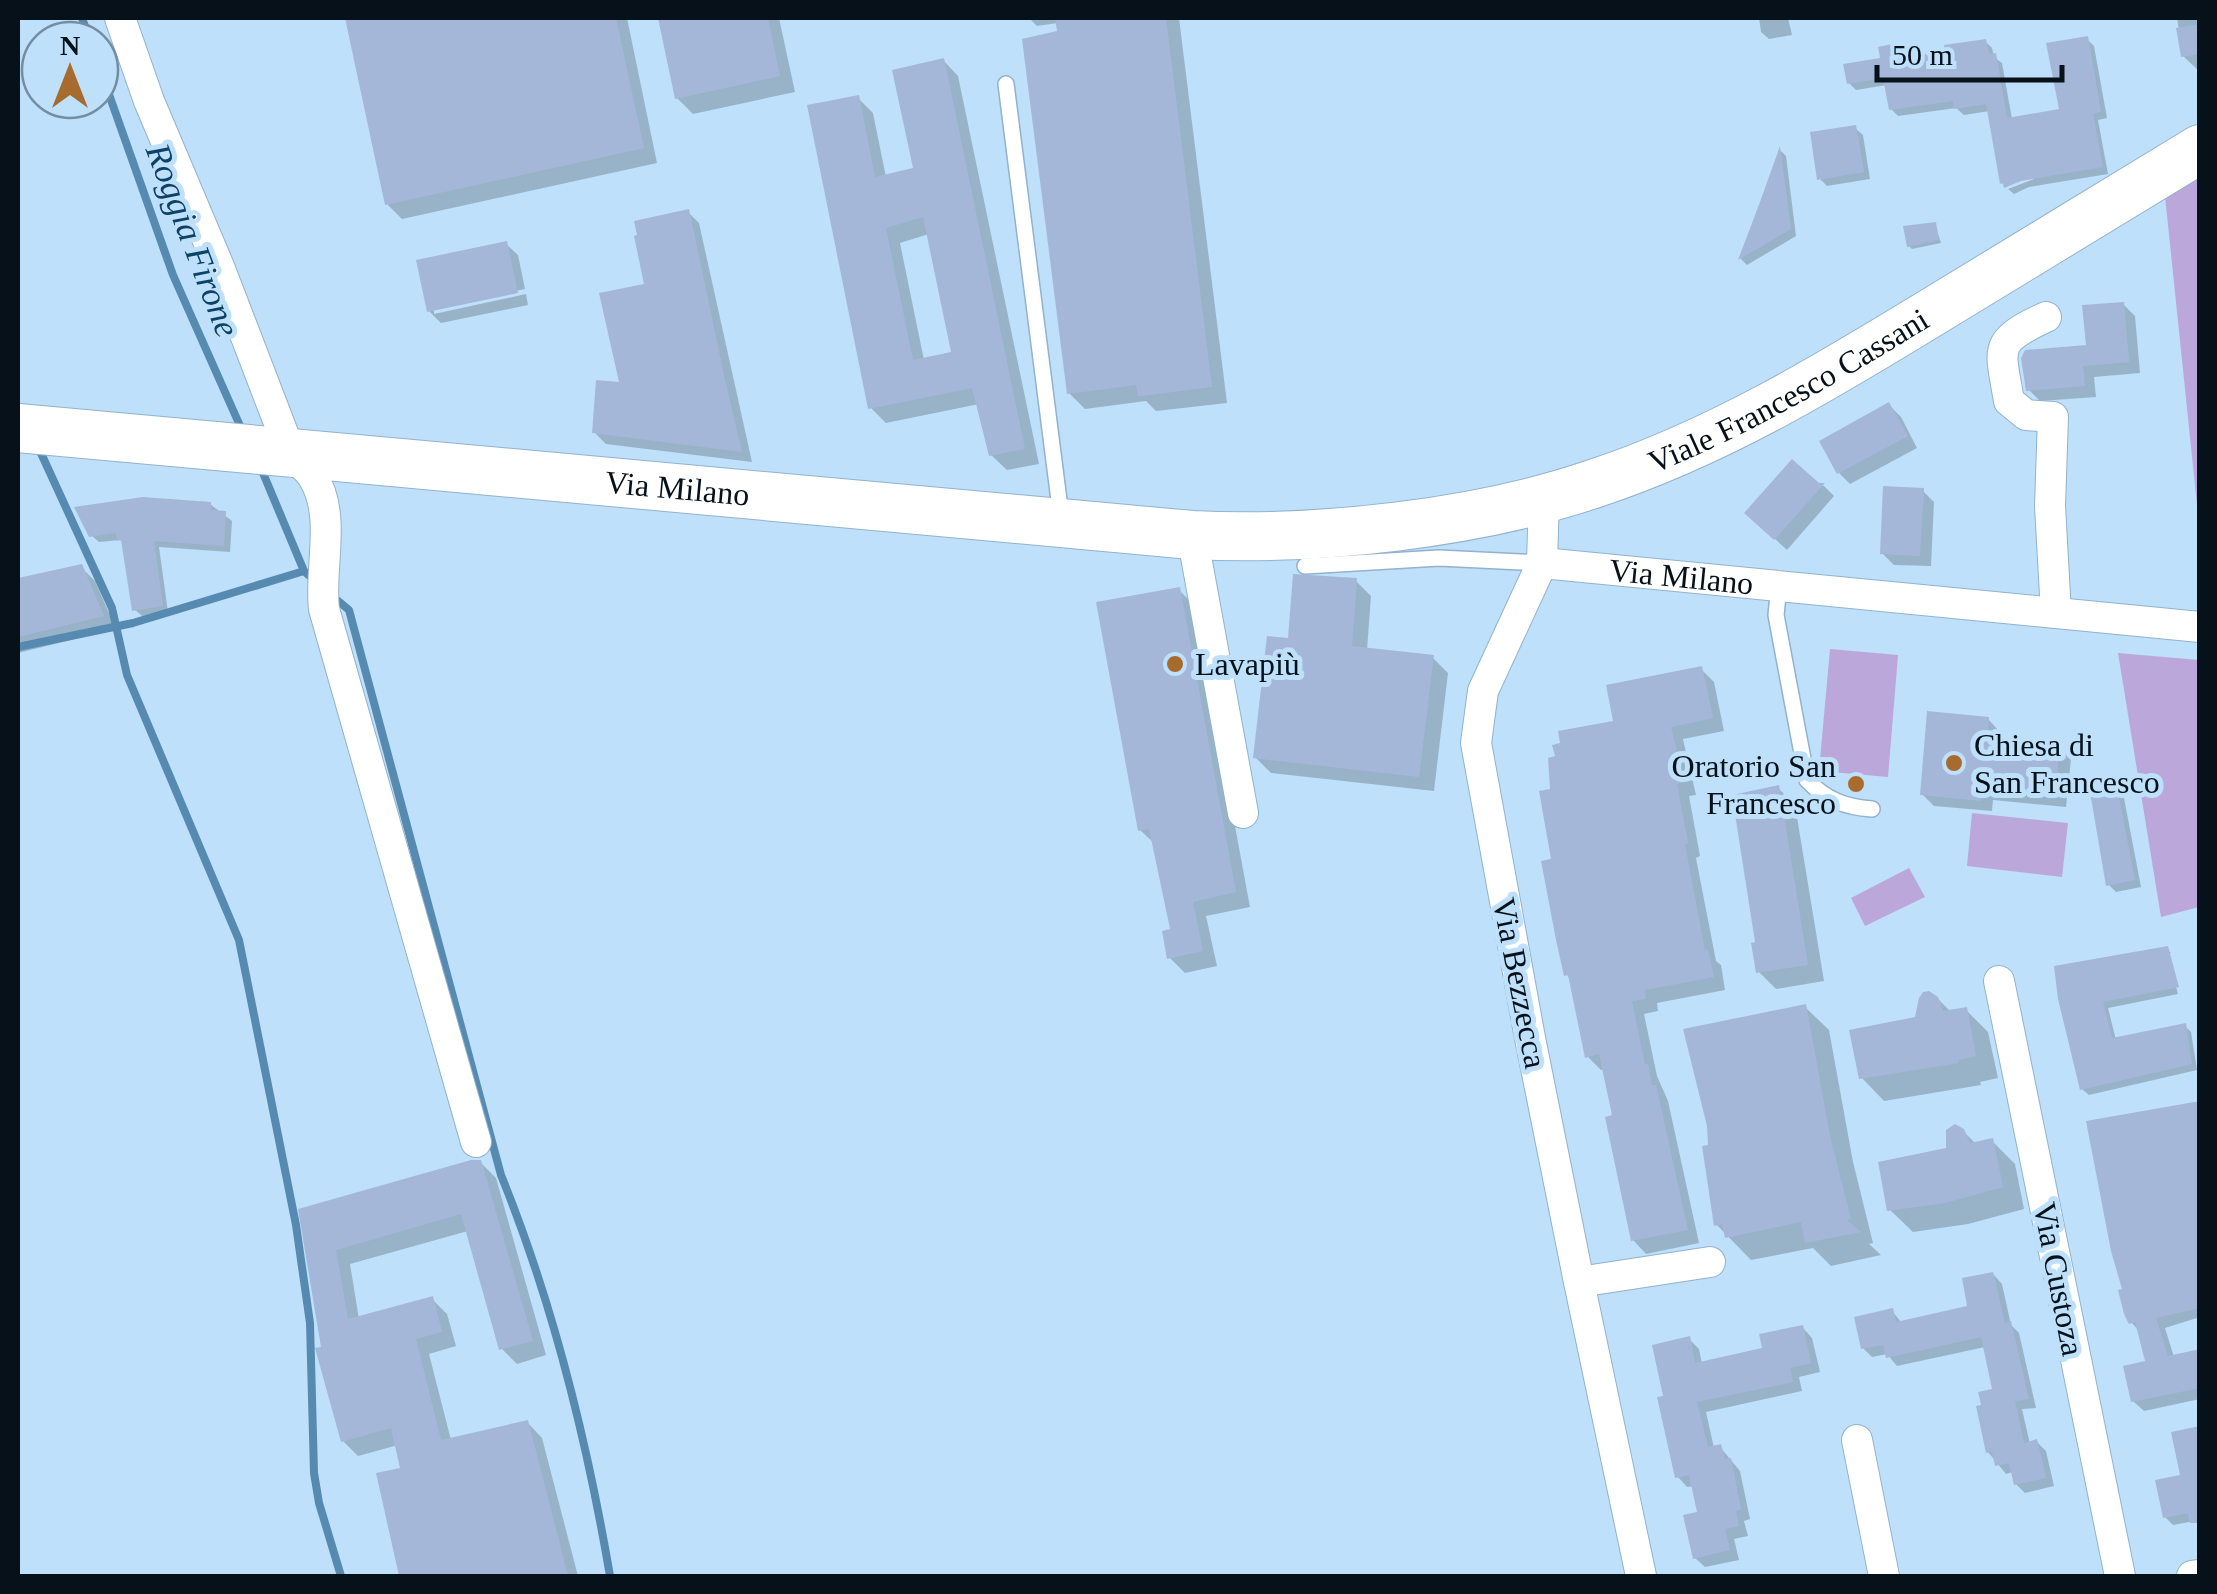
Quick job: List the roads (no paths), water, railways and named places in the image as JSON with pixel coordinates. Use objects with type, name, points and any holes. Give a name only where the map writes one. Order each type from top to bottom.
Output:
[{"type":"main road","name":"Viale Francesco Cassani","points":[[1338,532],[1409,524],[1544,498],[1668,457],[1838,370],[2200,149]]},
{"type":"main road","name":"Via Milano","points":[[18,428],[1192,535],[1259,538],[1338,532]]},
{"type":"street","points":[[120,18],[149,101],[220,269],[291,454],[313,478],[322,504],[326,540],[320,581],[324,610],[476,1142]]},
{"type":"street","points":[[2046,317],[2012,332],[2001,352],[2009,401],[2026,415],[2053,417],[2050,506],[2056,613]]},
{"type":"street","points":[[1542,563],[1544,498]]},
{"type":"street","points":[[1192,535],[1243,812]]},
{"type":"street","name":"Via Milano","points":[[1542,563],[2200,627]]},
{"type":"street","name":"Via Bezzecca","points":[[1542,563],[1483,690],[1476,742],[1530,1038],[1641,1576]]},
{"type":"street","name":"Via Custoza","points":[[1999,981],[2120,1576]]},
{"type":"street","points":[[1579,1282],[1710,1262]]},
{"type":"street","points":[[1857,1440],[1884,1576]]},
{"type":"street","points":[[2192,1576],[2200,1575]]},
{"type":"lane","points":[[1006,84],[1062,524]]},
{"type":"lane","name":"Via Milano","points":[[1305,566],[1438,558],[1542,563]]},
{"type":"lane","points":[[1779,586],[1776,615],[1808,780],[1821,795],[1848,807],[1872,809]]},
{"type":"waterway","name":"Roggia Firone","points":[[118,120],[173,275],[241,428]]},
{"type":"waterway","points":[[40,451],[112,608],[127,675],[239,940],[296,1225],[310,1323],[314,1473],[341,1576]]},
{"type":"waterway","name":"Roggia Firone","points":[[263,473],[304,571],[313,579]]},
{"type":"waterway","points":[[18,647],[133,623],[304,571]]},
{"type":"waterway","points":[[331,595],[349,610],[501,1175],[552,1323],[591,1474],[610,1576]]},
{"type":"place","name":"Lavapiù","points":[[1175,664]]},
{"type":"place","name":"Chiesa di San Francesco","points":[[1954,763]]},
{"type":"place","name":"Oratorio San Francesco","points":[[1856,784]]}]
